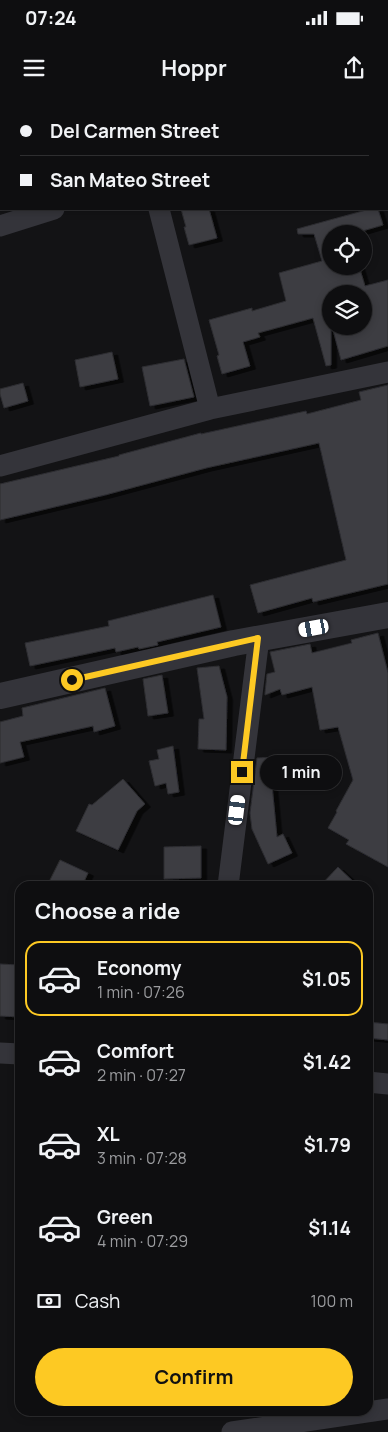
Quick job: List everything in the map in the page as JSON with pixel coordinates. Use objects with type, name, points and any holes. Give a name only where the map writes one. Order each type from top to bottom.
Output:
[{"type":"street","points":[[0,226],[51,210]]},
{"type":"street","points":[[159,210],[210,409]]},
{"type":"street","points":[[0,466],[210,409],[388,372]]},
{"type":"street","points":[[0,696],[258,638],[388,615]]},
{"type":"street","points":[[229,881],[258,638]]},
{"type":"street","points":[[0,1053],[15,1054]]},
{"type":"street","points":[[373,1082],[388,1084]]},
{"type":"street","points":[[373,1411],[388,1409]]},
{"type":"street","points":[[232,1432],[341,1416]]},
{"type":"building","points":[[181,210],[209,210],[217,238],[189,245],[184,227],[186,227]]},
{"type":"building","points":[[366,210],[378,210],[383,225],[372,228],[372,225],[322,225],[322,261],[314,234],[298,234],[297,229]]},
{"type":"building","points":[[322,261],[322,275],[362,275],[365,285],[322,285],[322,335],[331,335],[331,365],[326,366],[313,318],[258,333],[260,337],[243,342],[250,366],[222,374],[217,356],[219,355],[209,320],[252,308],[252,311],[286,301],[279,273]]},
{"type":"building","points":[[388,280],[388,346],[341,360],[334,335],[372,335],[372,285],[369,285]]},
{"type":"building","points":[[112,352],[118,379],[80,387],[75,360]]},
{"type":"building","points":[[184,359],[194,397],[150,406],[142,367]]},
{"type":"building","points":[[23,383],[28,401],[4,408],[0,389]]},
{"type":"building","points":[[388,385],[388,584],[313,602],[312,598],[258,613],[250,585],[346,560],[319,443],[206,468],[0,520],[0,484],[119,456],[201,433],[306,411],[307,414],[361,400],[359,392]]},
{"type":"building","points":[[213,595],[221,627],[157,642],[158,645],[139,649],[138,647],[116,652],[115,648],[30,666],[25,643],[109,626],[108,621]]},
{"type":"building","points":[[378,633],[388,673],[388,867],[346,844],[349,840],[328,828],[353,780],[338,727],[320,730],[312,687],[282,695],[280,689],[265,695],[267,674],[275,672],[270,652],[310,644],[312,653],[352,643],[351,640]]},
{"type":"building","points":[[219,666],[227,697],[226,750],[198,749],[199,719],[204,719],[197,668]]},
{"type":"building","points":[[162,675],[168,713],[148,716],[143,679]]},
{"type":"building","points":[[105,688],[115,726],[94,732],[93,726],[20,742],[24,757],[0,763],[0,722],[23,716],[22,708]]},
{"type":"building","points":[[173,746],[179,792],[168,794],[166,783],[155,786],[149,761],[159,759],[157,750]]},
{"type":"building","points":[[278,757],[277,785],[272,785],[277,837],[283,834],[292,853],[268,864],[252,829],[250,813],[257,758]]},
{"type":"building","points":[[123,779],[145,804],[137,811],[118,850],[76,831],[89,804],[92,805]]},
{"type":"building","points":[[201,846],[201,878],[164,879],[164,847]]},
{"type":"building","points":[[60,860],[88,873],[84,881],[50,881]]},
{"type":"building","points":[[338,867],[353,881],[325,881]]},
{"type":"building","points":[[0,964],[15,965],[15,1017],[0,1016]]},
{"type":"building","points":[[373,1022],[388,1024],[388,1040],[373,1038]]},
{"type":"route","points":[[72,680],[258,638],[242,772]]}]
